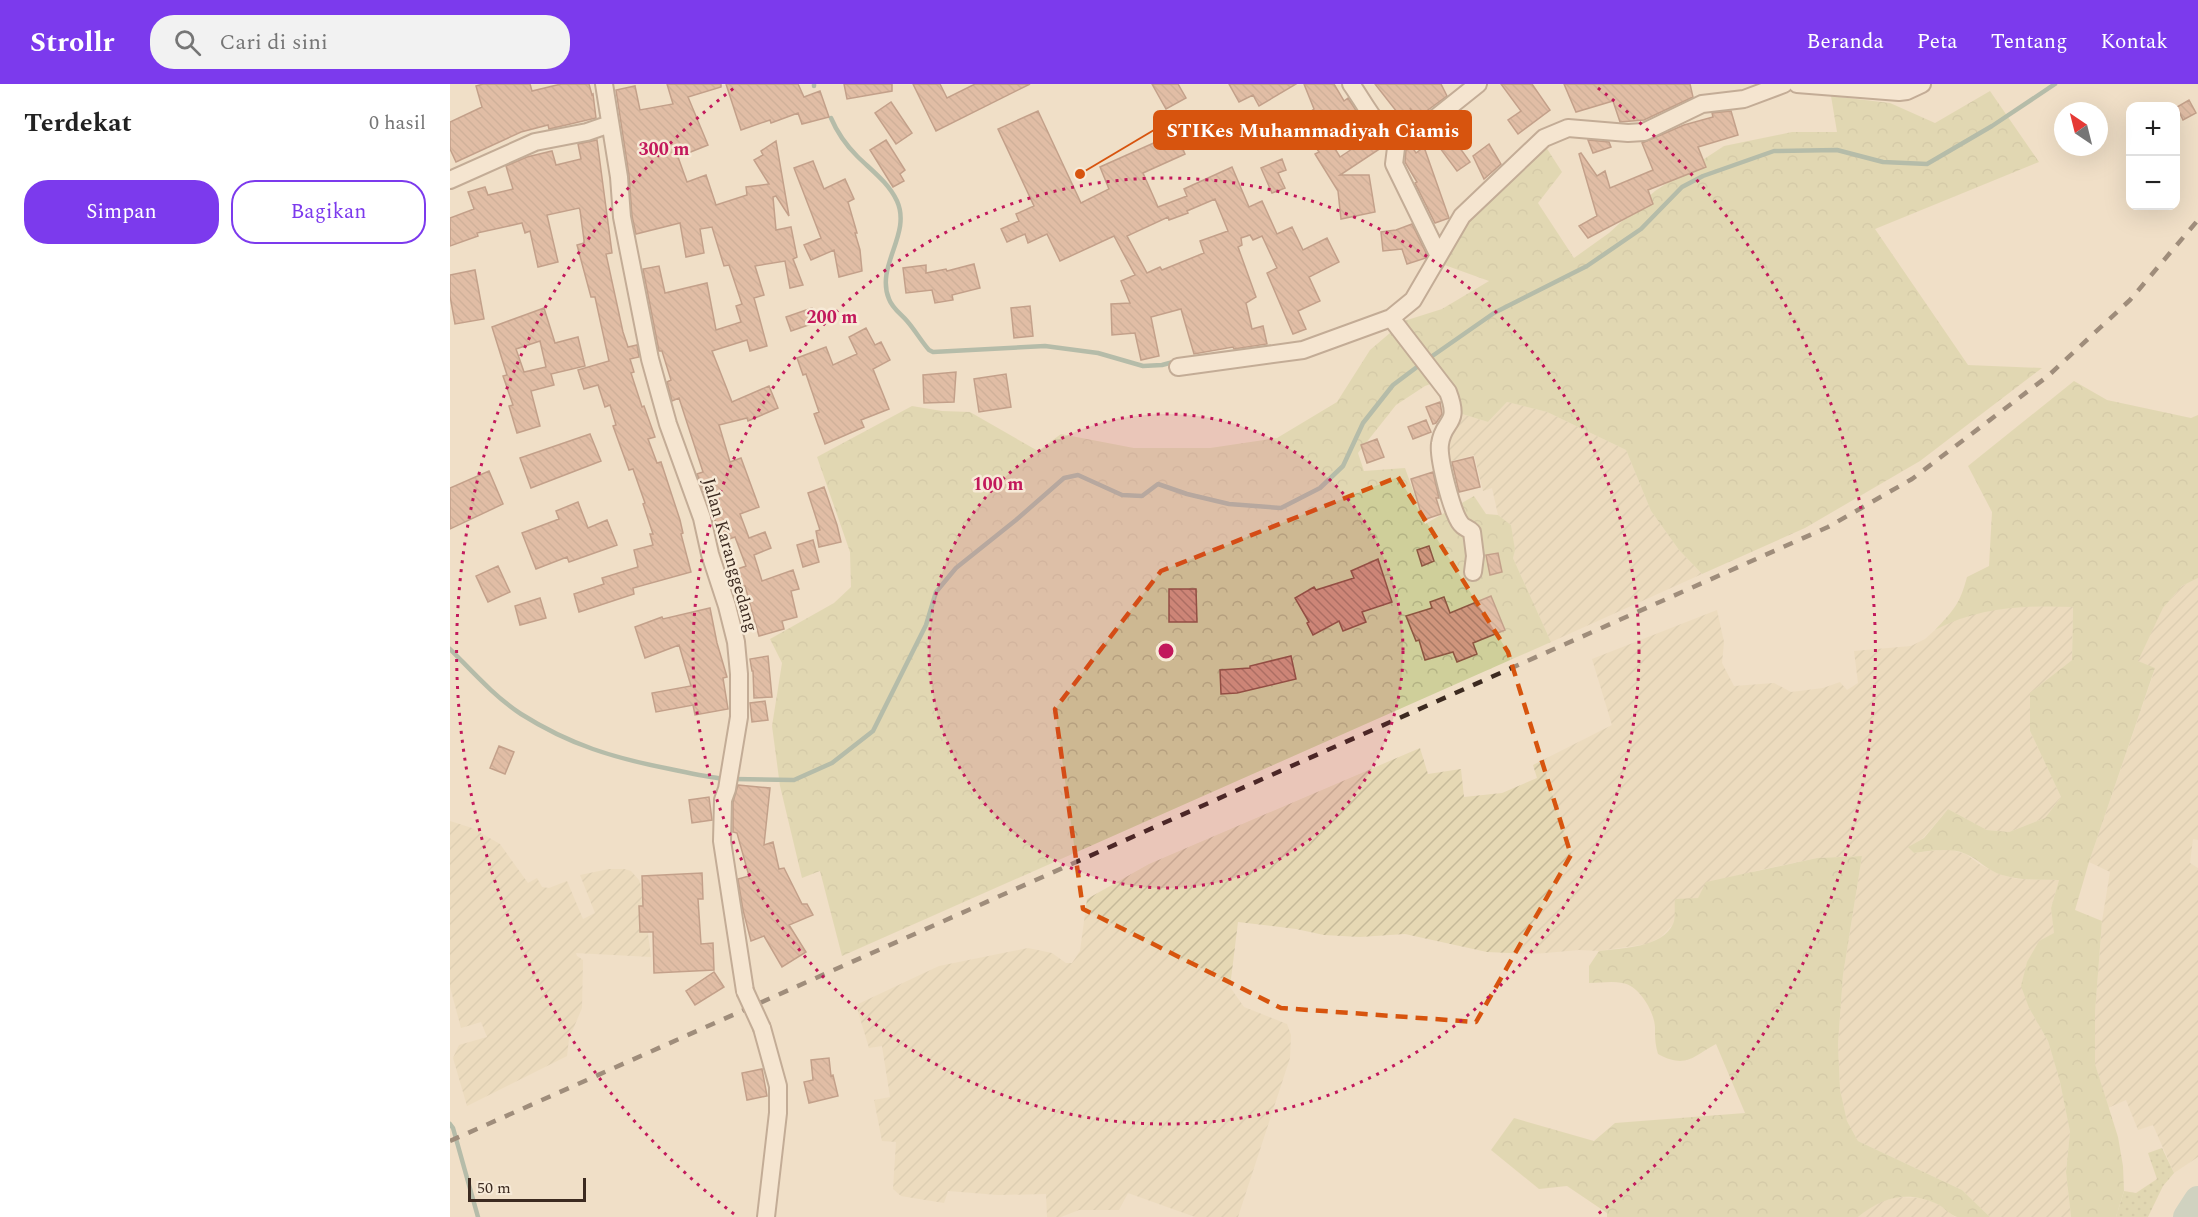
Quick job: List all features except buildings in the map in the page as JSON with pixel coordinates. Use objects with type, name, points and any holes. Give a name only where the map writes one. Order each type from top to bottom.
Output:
[{"type":"street","name":"Jalan Karanggedang","points":[[604,84],[619,177],[622,217],[650,359],[668,424],[702,518],[710,554],[736,642],[739,717],[727,789],[723,800],[722,841],[745,991],[762,1028],[778,1086],[778,1113],[766,1217]]},
{"type":"street","points":[[1351,84],[1382,127],[1397,140],[1413,136],[1478,84]]},
{"type":"street","points":[[1178,367],[1303,350],[1391,318],[1413,300],[1462,216],[1544,138],[1553,133],[1568,128],[1637,134],[1702,104],[1744,99],[1784,84]]},
{"type":"street","points":[[1797,84],[1899,92],[1922,84]]},
{"type":"street","points":[[450,180],[535,142],[587,132],[610,124]]},
{"type":"street","points":[[1397,140],[1394,164],[1438,254]]},
{"type":"street","points":[[1391,318],[1441,382],[1451,400],[1454,417],[1442,438],[1441,461],[1450,500],[1461,525],[1472,532],[1475,556],[1473,572]]},
{"type":"highlighted area","points":[[1398,477],[1508,652],[1571,855],[1476,1022],[1281,1008],[1083,909],[1055,709],[1161,571]]},
{"type":"shaded area","points":[[1507,402],[1547,412],[1626,450],[1651,511],[1679,550],[1702,574],[1551,642],[1513,558],[1511,525],[1498,515],[1492,488],[1483,491],[1474,455],[1448,462],[1443,442],[1456,418],[1462,414],[1488,422]]},
{"type":"shaded area","points":[[2198,578],[2198,840],[2193,839],[2190,863],[2198,868],[2198,1157],[2174,1173],[2153,1125],[2138,1130],[2126,1100],[2108,1108],[2095,1064],[2095,1013],[2102,921],[2110,872],[2089,862],[2155,669],[2137,661],[2163,608],[2182,586]]},
{"type":"shaded area","points":[[2010,606],[2073,606],[2072,660],[2030,694],[2030,731],[2061,797],[2045,818],[2009,832],[1987,830],[1948,809],[1923,838],[1909,847],[1914,853],[1948,849],[1966,854],[1979,864],[1999,874],[2017,879],[2059,880],[2051,908],[2055,933],[2029,1008],[2048,1041],[2060,1082],[2070,1132],[2066,1172],[2071,1217],[1990,1217],[1962,1190],[1858,1141],[1847,1121],[1840,1089],[1838,1044],[1843,975],[1862,856],[1817,858],[1755,871],[1698,898],[1661,937],[1647,944],[1599,951],[1579,950],[1534,954],[1487,952],[1405,934],[1360,937],[1324,935],[1238,922],[1230,987],[1244,1007],[1287,1024],[1291,1035],[1290,1058],[1238,1217],[1195,1217],[1128,1193],[1119,1210],[1079,1210],[1061,1217],[1047,1217],[1046,1194],[998,1195],[948,1191],[944,1203],[901,1196],[893,1189],[896,1142],[882,1141],[874,1100],[890,1097],[882,1046],[869,1048],[856,1005],[939,966],[1028,948],[1052,953],[1066,963],[1072,963],[1080,951],[1087,899],[1149,864],[1420,748],[1428,774],[1461,769],[1464,797],[1502,793],[1537,778],[1533,765],[1612,725],[1592,659],[1717,610],[1724,642],[1722,663],[1734,686],[1774,683],[1791,692],[1823,688],[1840,682],[1847,690],[1858,683],[1854,651],[1911,646],[1950,622],[1971,614]]},
{"type":"shaded area","points":[[450,821],[472,828],[500,844],[528,883],[537,878],[542,887],[549,888],[567,881],[583,919],[595,913],[580,875],[609,869],[631,871],[639,880],[642,888],[651,957],[576,953],[583,960],[582,1008],[569,1039],[567,1056],[467,1106],[453,1058],[459,1045],[487,1037],[481,1022],[461,1028],[450,987]]},
{"type":"shaded area","points":[[1897,1197],[1923,1198],[1940,1205],[1955,1217],[1858,1217],[1876,1203]]},
{"type":"green space","points":[[1990,91],[2039,162],[1875,229],[1968,365],[2042,368],[1920,461],[1805,528],[1702,574],[1679,550],[1651,511],[1626,450],[1547,412],[1507,402],[1488,422],[1462,414],[1447,378],[1425,386],[1396,405],[1358,453],[1364,471],[1405,468],[1425,524],[1474,496],[1486,514],[1498,515],[1511,525],[1515,550],[1513,558],[1551,642],[842,956],[820,871],[802,878],[780,786],[772,726],[782,663],[770,639],[834,603],[851,587],[850,552],[817,457],[912,406],[942,411],[970,412],[1038,451],[1061,434],[1134,448],[1210,448],[1277,438],[1337,402],[1370,350],[1404,321],[1442,309],[1489,281],[1439,263],[1472,210],[1544,144],[1562,172],[1538,203],[1574,258],[1609,233],[1655,191],[1724,146],[1792,132],[1837,132],[1831,96],[1890,103],[1935,123]]},
{"type":"green space","points":[[2074,381],[2107,400],[2191,418],[2198,415],[2198,578],[2182,586],[2163,608],[2138,661],[2155,668],[2075,910],[2102,921],[2095,1013],[2095,1064],[2118,1137],[2123,1166],[2124,1191],[2116,1217],[2071,1217],[2066,1172],[2070,1132],[2060,1082],[2048,1041],[2029,1008],[2021,986],[2027,962],[2039,941],[2054,933],[2051,908],[2059,880],[2009,877],[1992,871],[1960,852],[1940,850],[1914,853],[1908,847],[1924,838],[1948,809],[1987,830],[2009,832],[2045,818],[2061,797],[2030,731],[2030,693],[2072,660],[2073,607],[2002,609],[1968,616],[1935,630],[1955,606],[1962,594],[1967,577],[1989,566],[1992,512],[1968,466]]},
{"type":"green space","points":[[1862,856],[1843,975],[1838,1044],[1840,1089],[1847,1121],[1858,1141],[1962,1190],[1990,1217],[1957,1217],[1940,1205],[1916,1197],[1906,1197],[1886,1200],[1858,1217],[1607,1217],[1607,1213],[1567,1186],[1539,1189],[1491,1150],[1514,1118],[1594,1141],[1615,1123],[1745,1113],[1716,1044],[1688,1060],[1676,1061],[1658,1054],[1652,1014],[1640,994],[1634,988],[1622,983],[1589,983],[1589,966],[1599,951],[1640,945],[1660,938],[1673,924],[1675,899],[1698,898],[1706,882],[1817,858]]},
{"type":"green space","points":[[2162,1148],[2174,1173],[2163,1186],[2148,1217],[2116,1217],[2124,1191],[2136,1193],[2157,1179],[2148,1153]]},
{"type":"waterway","points":[[1428,359],[1494,313],[1587,266],[1641,229],[1682,187],[1703,176],[1774,151],[1837,150],[1883,162],[1927,164],[1992,126],[2055,84]]},
{"type":"waterway","points":[[831,118],[849,147],[884,182],[897,201],[900,226],[886,274],[886,287],[892,305],[910,324],[929,350],[933,352],[1045,346],[1098,353],[1143,366],[1177,361]]},
{"type":"waterway","points":[[733,779],[794,780],[832,763],[873,731],[926,625],[936,592],[956,568],[1064,478],[1078,475],[1122,495],[1142,496],[1158,484],[1229,504],[1281,508],[1320,488],[1343,466],[1363,423],[1393,385],[1421,364]]},
{"type":"waterway","points":[[450,649],[502,700],[521,714],[557,734],[593,749],[630,760],[725,779]]},
{"type":"waterway","points":[[450,1124],[478,1217]]},
{"type":"waterway","points":[[2187,1217],[2198,1200]]},
{"type":"railway","points":[[450,1141],[1828,527],[1912,479],[2048,376],[2130,300],[2198,220]]},
{"type":"place","name":"STIKes Muhammadiyah Ciamis","points":[[1080,174]]}]
